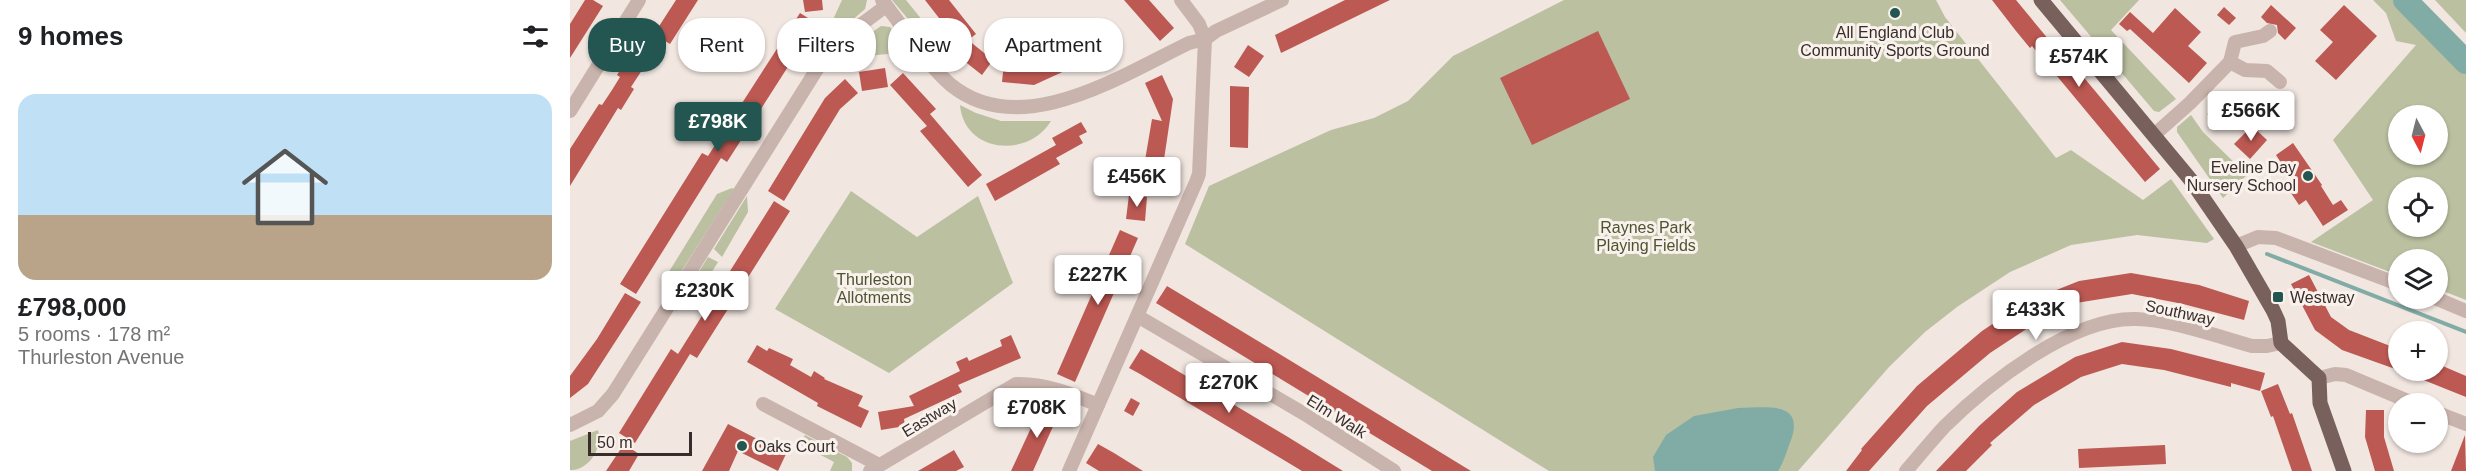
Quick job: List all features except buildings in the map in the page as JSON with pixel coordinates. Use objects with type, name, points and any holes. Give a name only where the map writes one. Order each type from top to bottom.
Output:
[{"type":"main road","points":[[2041,0],[2190,179],[2236,246],[2276,315],[2281,343],[2319,378],[2320,403],[2344,471]]},
{"type":"street","points":[[570,111],[639,0]]},
{"type":"street","points":[[1070,471],[1199,174],[1205,39],[1199,24],[1181,0]]},
{"type":"street","points":[[570,425],[598,411],[614,394],[824,58],[843,38],[884,3],[950,84],[977,99],[1010,107],[1027,108],[1046,105],[1093,89],[1190,43],[1205,39],[1216,31],[1282,0]]},
{"type":"street","points":[[2154,135],[2190,104],[2230,62],[2235,42],[2263,36],[2270,31]]},
{"type":"street","points":[[2230,62],[2245,70],[2267,71],[2280,82]]},
{"type":"street","points":[[2236,246],[2258,237],[2276,238],[2388,280]]},
{"type":"street","points":[[2448,303],[2466,310]]},
{"type":"street","name":"Elm Walk","points":[[1138,317],[1308,416],[1394,471]]},
{"type":"street","name":"Southway","points":[[1906,471],[1946,426],[2008,373],[2050,345],[2097,326],[2117,320],[2144,320],[2252,346],[2281,343]]},
{"type":"street","points":[[2319,378],[2335,374],[2346,375],[2389,393]]},
{"type":"street","name":"Eastway","points":[[763,404],[874,468],[1016,384],[1036,385],[1064,392],[1098,405]]},
{"type":"street","points":[[2448,416],[2466,424]]},
{"type":"green space","points":[[842,0],[867,0],[865,9],[855,18],[834,18]]},
{"type":"green space","points":[[892,0],[906,0],[920,18],[907,18]]},
{"type":"green space","name":"Raynes Park Playing Fields","points":[[1564,0],[1936,0],[1945,17],[2056,158],[2071,150],[2143,200],[2171,179],[2214,239],[2207,243],[2137,235],[2071,245],[2010,272],[1957,307],[1925,332],[1889,367],[1798,471],[1549,471],[1185,244],[1209,186],[1331,130],[1374,118],[1408,101],[1453,56]]},
{"type":"green space","points":[[2060,0],[2139,0],[2111,30],[2176,99],[2159,112],[2154,111]]},
{"type":"green space","points":[[2373,0],[2421,0],[2466,46],[2466,300],[2448,293],[2448,249],[2388,249],[2388,271],[2311,242],[2373,200],[2333,140],[2416,45],[2396,41],[2386,13]]},
{"type":"green space","points":[[2435,0],[2466,0],[2466,33]]},
{"type":"green space","points":[[881,26],[888,27],[888,54],[876,55],[876,30]]},
{"type":"green space","points":[[960,105],[1001,121],[1051,121],[1041,133],[1028,141],[1013,145],[998,145],[984,141],[973,133],[964,121]]},
{"type":"green space","points":[[2191,115],[2203,132],[2247,175],[2223,198],[2177,132],[2177,127]]},
{"type":"green space","points":[[734,189],[663,300],[662,283],[717,194]]},
{"type":"green space","name":"Thurleston Allotments","points":[[851,191],[917,237],[978,196],[1013,283],[889,373],[775,309]]},
{"type":"green space","points":[[747,196],[748,212],[722,257],[714,249]]},
{"type":"green space","points":[[708,257],[718,262],[691,305],[675,311]]},
{"type":"green space","points":[[598,430],[598,444],[593,457],[583,467],[570,470],[570,441]]},
{"type":"green space","points":[[805,435],[847,457],[852,463],[852,471],[830,471],[834,462],[800,444]]},
{"type":"water","points":[[1738,408],[1780,409],[1788,412],[1792,418],[1794,427],[1791,440],[1778,471],[1655,471],[1653,457],[1666,435],[1694,416]]},
{"type":"waterway","points":[[2405,0],[2466,62]]},
{"type":"waterway","points":[[2267,254],[2466,332]]},
{"type":"place","name":"All England Club Community Sports Ground","points":[[1895,13]]},
{"type":"place","name":"Eveline Day Nursery School","points":[[2308,176]]},
{"type":"place","name":"Westway","points":[[2278,297]]},
{"type":"place","name":"Oaks Court","points":[[742,446]]}]
